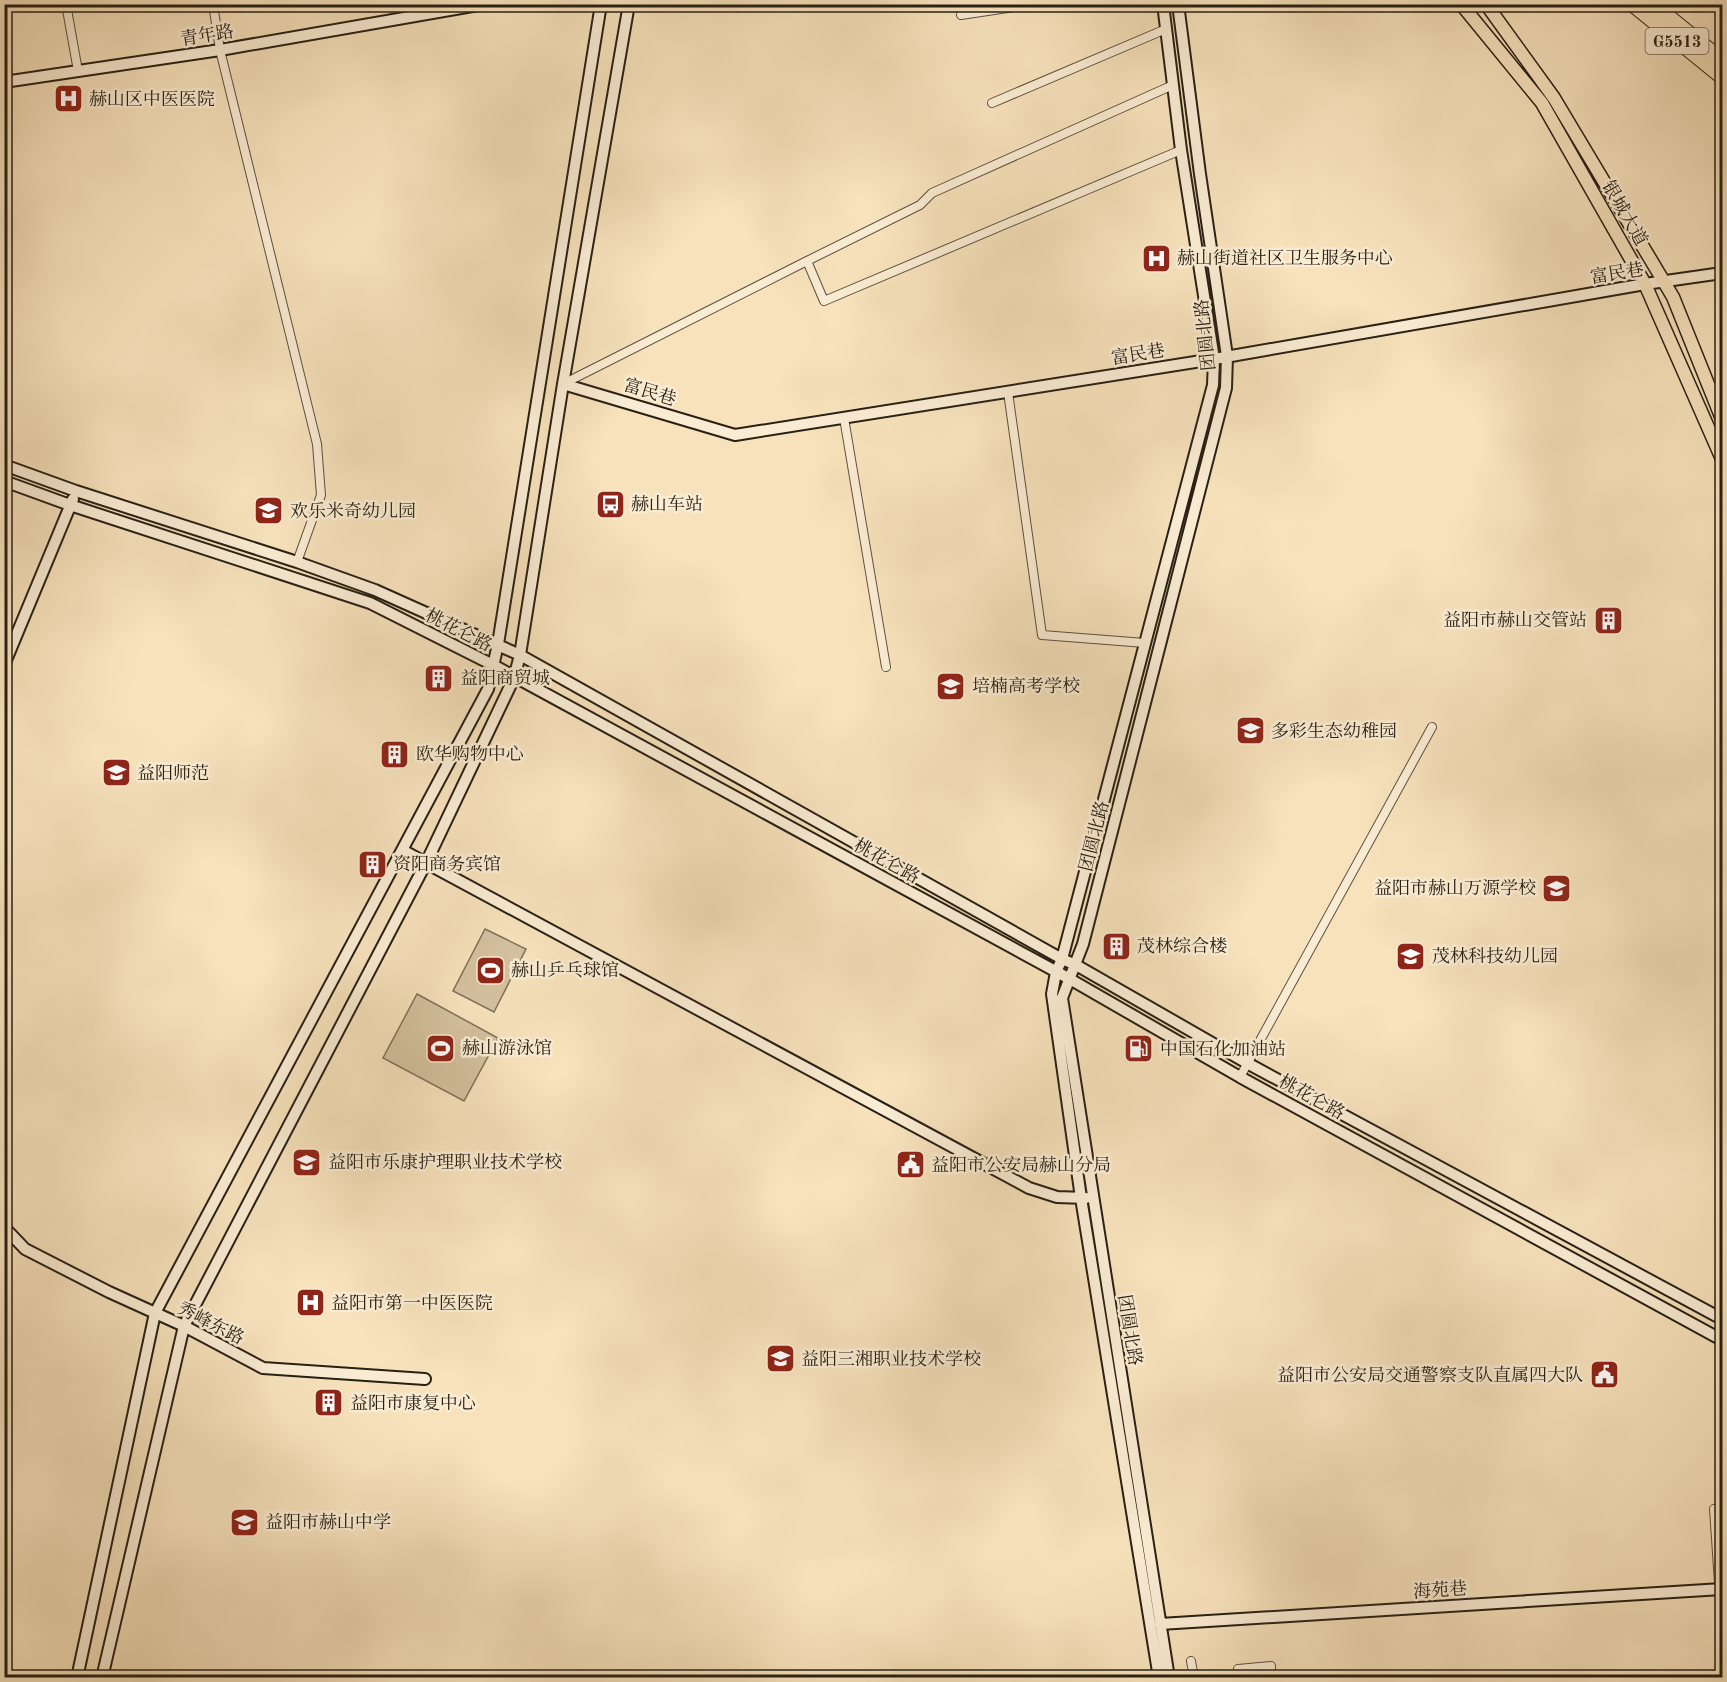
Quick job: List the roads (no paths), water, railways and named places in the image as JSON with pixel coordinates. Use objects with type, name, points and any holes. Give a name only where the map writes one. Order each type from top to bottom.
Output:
[{"type":"highway","name":"G5513","points":[[1632,4],[1722,77]]},
{"type":"highway","name":"G5513","points":[[1653,4],[1722,60]]},
{"type":"main road","name":"青年路","points":[[4,82],[220,50],[484,4]]},
{"type":"main road","points":[[77,1677],[155,1313],[488,689],[498,644],[601,4]]},
{"type":"main road","points":[[102,1677],[184,1326],[426,863],[514,678],[520,655],[563,384],[629,4]]},
{"type":"main road","name":"团圆北路","points":[[1159,1677],[1081,1197],[1052,994],[1213,385],[1214,359],[1181,150],[1163,4]]},
{"type":"main road","name":"团圆北路","points":[[1169,1677],[1062,998],[1086,933],[1226,388],[1227,356],[1178,4]]},
{"type":"main road","name":"银城大道","points":[[1461,4],[1542,103],[1645,284],[1722,459]]},
{"type":"main road","name":"银城大道","points":[[1486,4],[1554,98],[1673,297],[1722,419]]},
{"type":"main road","name":"富民巷","points":[[563,384],[735,435],[1214,359],[1645,284],[1722,273]]},
{"type":"main road","name":"桃花仑路","points":[[4,465],[375,590],[498,644],[1248,1063],[1722,1319]]},
{"type":"main road","name":"桃花仑路","points":[[4,481],[70,505],[370,603],[494,665],[514,678],[1068,978],[1240,1077],[1722,1340]]},
{"type":"main road","points":[[4,666],[76,491]]},
{"type":"main road","points":[[402,850],[1029,1188],[1057,1197],[1092,1198]]},
{"type":"main road","name":"秀峰东路","points":[[4,1227],[25,1249],[109,1292],[184,1326],[263,1368],[425,1379]]},
{"type":"main road","name":"海苑巷","points":[[1161,1624],[1721,1589]]},
{"type":"street","points":[[66,4],[78,70]]},
{"type":"street","points":[[213,4],[220,50],[317,444],[321,495],[297,562]]},
{"type":"street","points":[[961,15],[1035,4]]},
{"type":"street","points":[[992,103],[1166,29]]},
{"type":"street","points":[[563,384],[920,205],[932,193],[1173,85]]},
{"type":"street","points":[[807,261],[824,301],[1181,150]]},
{"type":"street","points":[[1008,392],[1042,635],[1145,643]]},
{"type":"street","points":[[844,418],[886,667]]},
{"type":"street","points":[[1240,1077],[1432,727]]},
{"type":"street","points":[[1714,1509],[1722,1627]]},
{"type":"street","points":[[1191,1661],[1194,1677]]},
{"type":"street","points":[[1238,1669],[1271,1666],[1271,1677]]},
{"type":"place","name":"赫山区中医医院","points":[[68,99]]},
{"type":"place","name":"赫山街道社区卫生服务中心","points":[[1156,258]]},
{"type":"place","name":"赫山车站","points":[[610,504]]},
{"type":"place","name":"欢乐米奇幼儿园","points":[[269,511]]},
{"type":"place","name":"益阳市赫山交管站","points":[[1608,620]]},
{"type":"place","name":"益阳商贸城","points":[[439,678]]},
{"type":"place","name":"培楠高考学校","points":[[951,686]]},
{"type":"place","name":"多彩生态幼稚园","points":[[1250,731]]},
{"type":"place","name":"欧华购物中心","points":[[395,754]]},
{"type":"place","name":"益阳师范","points":[[116,773]]},
{"type":"place","name":"资阳商务宾馆","points":[[372,864]]},
{"type":"place","name":"益阳市赫山万源学校","points":[[1557,888]]},
{"type":"place","name":"茂林综合楼","points":[[1116,946]]},
{"type":"place","name":"茂林科技幼儿园","points":[[1411,956]]},
{"type":"place","name":"赫山乒乓球馆","points":[[490,970]]},
{"type":"place","name":"赫山游泳馆","points":[[441,1048]]},
{"type":"place","name":"中国石化加油站","points":[[1139,1049]]},
{"type":"place","name":"益阳市乐康护理职业技术学校","points":[[307,1162]]},
{"type":"place","name":"益阳市公安局赫山分局","points":[[910,1165]]},
{"type":"place","name":"益阳市第一中医医院","points":[[310,1303]]},
{"type":"place","name":"益阳三湘职业技术学校","points":[[780,1359]]},
{"type":"place","name":"益阳市公安局交通警察支队直属四大队","points":[[1604,1375]]},
{"type":"place","name":"益阳市康复中心","points":[[329,1403]]},
{"type":"place","name":"益阳市赫山中学","points":[[244,1522]]}]
